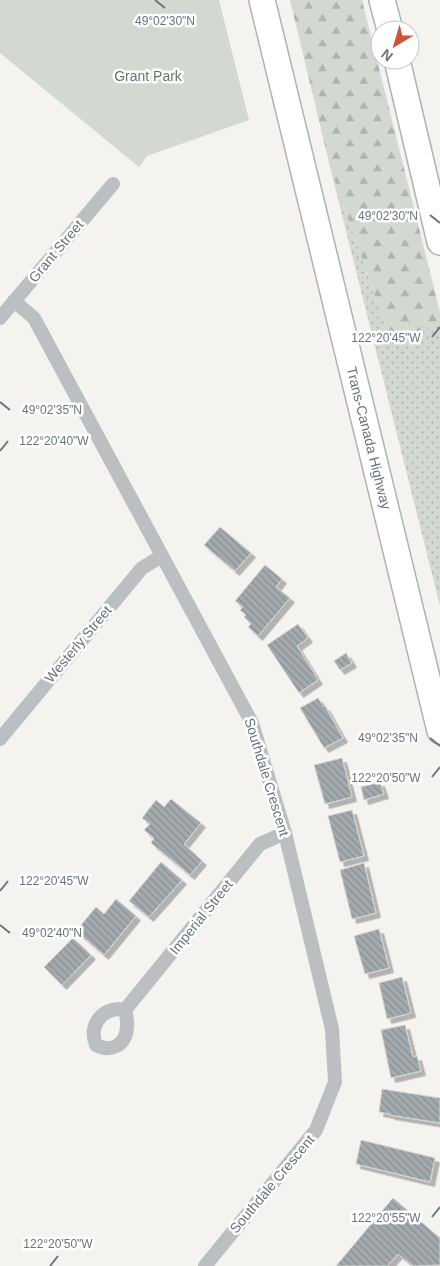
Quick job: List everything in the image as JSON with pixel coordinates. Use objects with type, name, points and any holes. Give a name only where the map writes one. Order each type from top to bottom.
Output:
[{"type":"highway","name":"Trans-Canada Highway","points":[[262,0],[440,731]]},
{"type":"highway","points":[[382,0],[387,20]]},
{"type":"highway","points":[[399,70],[440,242]]},
{"type":"street","name":"Grant Street","points":[[0,318],[113,184]]},
{"type":"street","name":"Southdale Crescent","points":[[14,301],[34,318],[252,723],[285,833],[332,1029],[335,1082],[316,1130],[204,1266]]},
{"type":"street","name":"Westerly Street","points":[[0,739],[142,568],[162,556]]},
{"type":"street","name":"Imperial Street","points":[[125,1010],[260,844],[285,833]]},
{"type":"green space","name":"Grant Park","points":[[0,0],[219,0],[249,120],[147,156],[139,167],[0,53]]},
{"type":"green space","points":[[290,0],[362,0],[370,32],[370,70],[380,70],[440,312],[440,323],[391,341],[330,167]]},
{"type":"green space","points":[[330,167],[391,341],[440,323],[440,606]]},
{"type":"building","points":[[220,527],[251,553],[235,571],[204,545]]},
{"type":"building","points":[[265,565],[282,579],[276,587],[290,598],[258,636],[248,627],[251,624],[244,617],[246,615],[240,610],[243,607],[235,601]]},
{"type":"building","points":[[298,624],[308,638],[297,646],[318,680],[299,693],[267,645]]},
{"type":"building","points":[[346,653],[352,663],[340,670],[334,661]]},
{"type":"building","points":[[318,698],[325,706],[343,738],[324,748],[300,708]]},
{"type":"building","points":[[342,758],[352,797],[325,804],[314,765]]},
{"type":"building","points":[[380,782],[384,794],[364,800],[361,787]]},
{"type":"building","points":[[171,799],[201,823],[184,844],[202,861],[190,875],[151,843],[154,838],[144,830],[150,824],[142,818],[156,800],[164,807]]},
{"type":"building","points":[[352,810],[364,856],[340,862],[328,816]]},
{"type":"building","points":[[161,862],[182,880],[149,917],[129,901]]},
{"type":"building","points":[[364,863],[376,913],[352,919],[340,870]]},
{"type":"building","points":[[116,899],[136,916],[104,955],[76,931],[96,907],[104,914]]},
{"type":"building","points":[[379,929],[389,968],[365,974],[354,936]]},
{"type":"building","points":[[73,938],[91,955],[62,985],[44,967]]},
{"type":"building","points":[[402,977],[411,1013],[387,1019],[379,983]]},
{"type":"building","points":[[405,1025],[413,1057],[417,1056],[421,1071],[391,1078],[381,1030]]},
{"type":"building","points":[[382,1089],[440,1098],[440,1123],[379,1112]]},
{"type":"building","points":[[361,1140],[435,1158],[430,1182],[356,1164]]},
{"type":"building","points":[[393,1198],[440,1238],[440,1265],[413,1266],[398,1254],[387,1266],[336,1266]]}]
